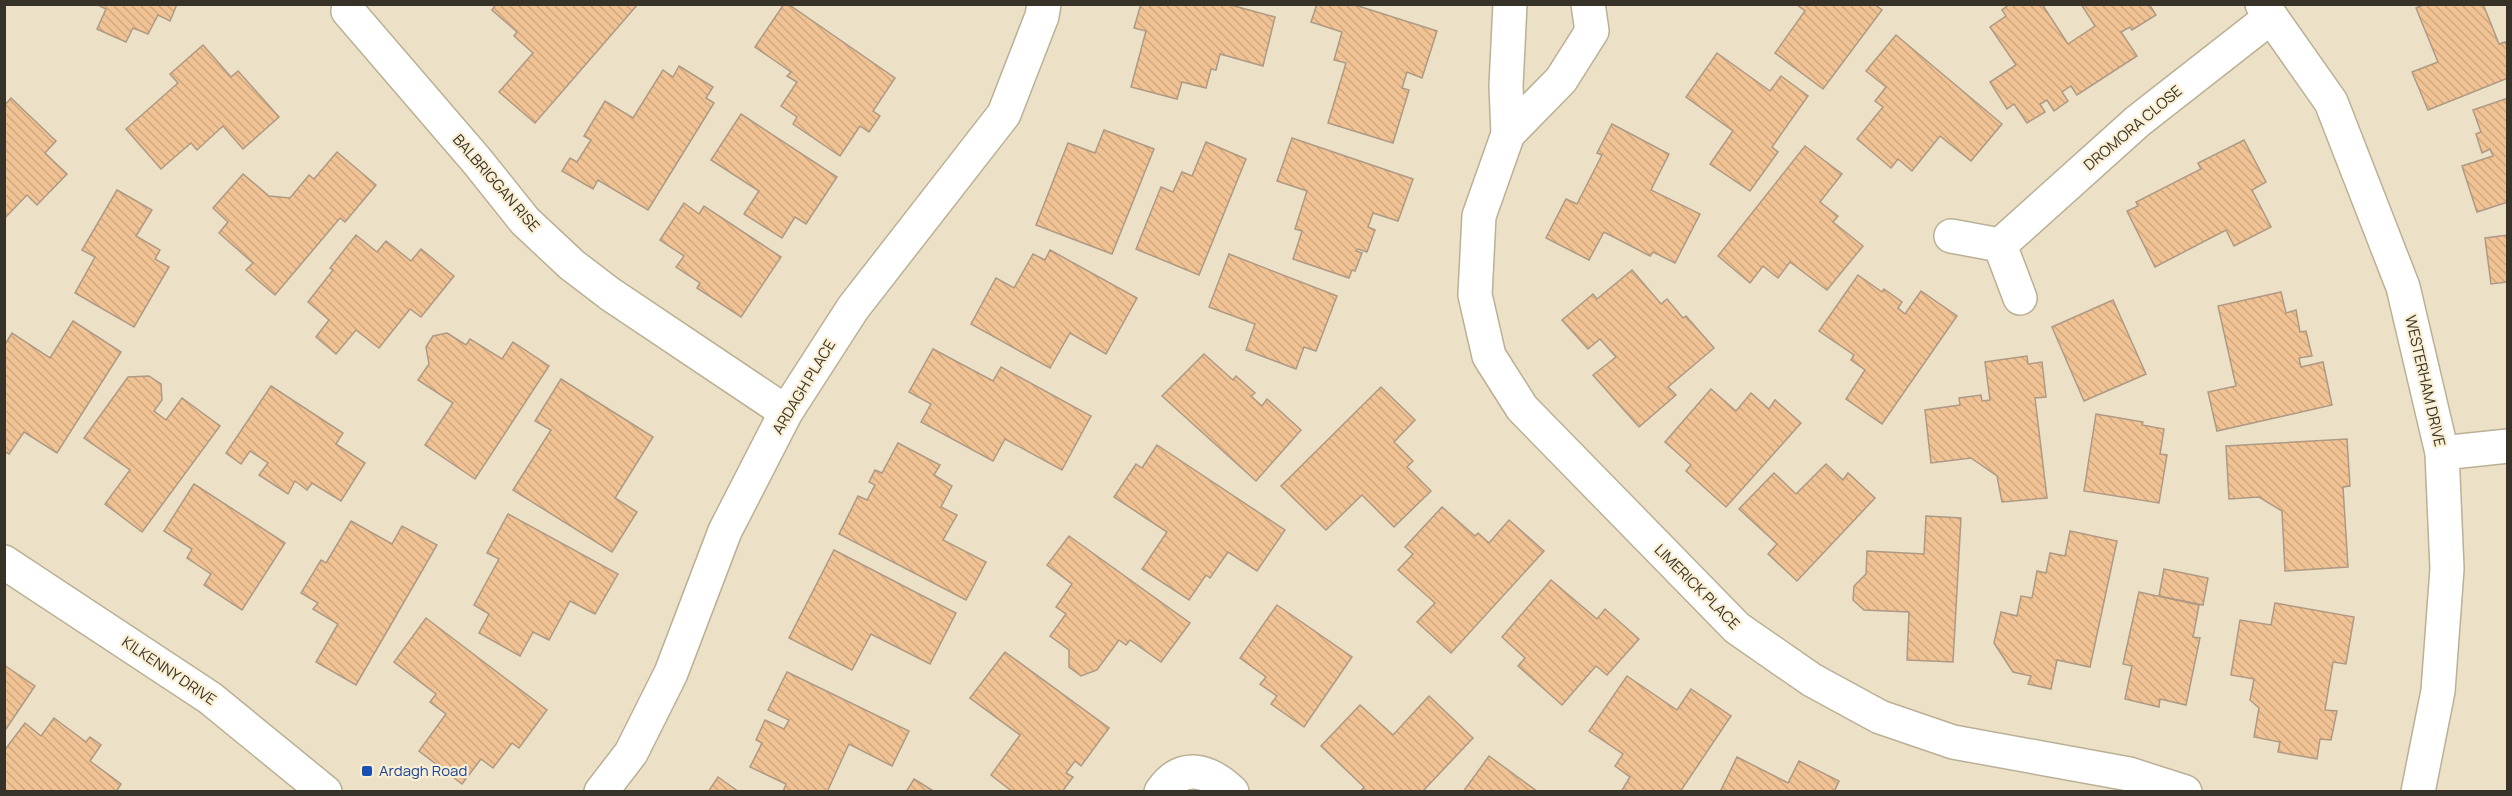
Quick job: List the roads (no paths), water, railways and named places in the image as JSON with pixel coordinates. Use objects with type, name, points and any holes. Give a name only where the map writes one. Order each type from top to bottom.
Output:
[{"type":"street","name":"ARDAGH PLACE","points":[[601,792],[631,753],[671,673],[725,531],[786,412],[852,308],[1004,114],[1042,16],[1044,4]]},
{"type":"street","name":"LIMERICK PLACE","points":[[1510,4],[1506,86],[1508,134],[1479,216],[1475,295],[1489,356],[1522,408],[1737,628],[1812,680],[1880,717],[1953,742],[2128,774],[2185,792]]},
{"type":"street","name":"LIMERICK PLACE","points":[[1508,134],[1561,80],[1592,32],[1588,4]]},
{"type":"street","name":"BALBRIGGAN RISE","points":[[348,11],[477,161],[525,221],[572,265],[610,294],[786,412]]},
{"type":"street","name":"DROMORA CLOSE","points":[[2000,245],[2138,121],[2266,11]]},
{"type":"street","name":"WESTERHAM DRIVE","points":[[2266,11],[2331,102],[2403,286],[2442,453],[2446,580],[2438,691],[2418,792]]},
{"type":"street","points":[[1951,236],[2000,245],[2020,298]]},
{"type":"street","points":[[2442,453],[2508,446]]},
{"type":"street","name":"KILKENNY DRIVE","points":[[4,562],[210,698],[325,792]]},
{"type":"street","points":[[1161,792],[1170,778],[1193,771],[1217,777],[1232,792]]},
{"type":"place","name":"Ardagh Road","points":[[367,771]]}]
